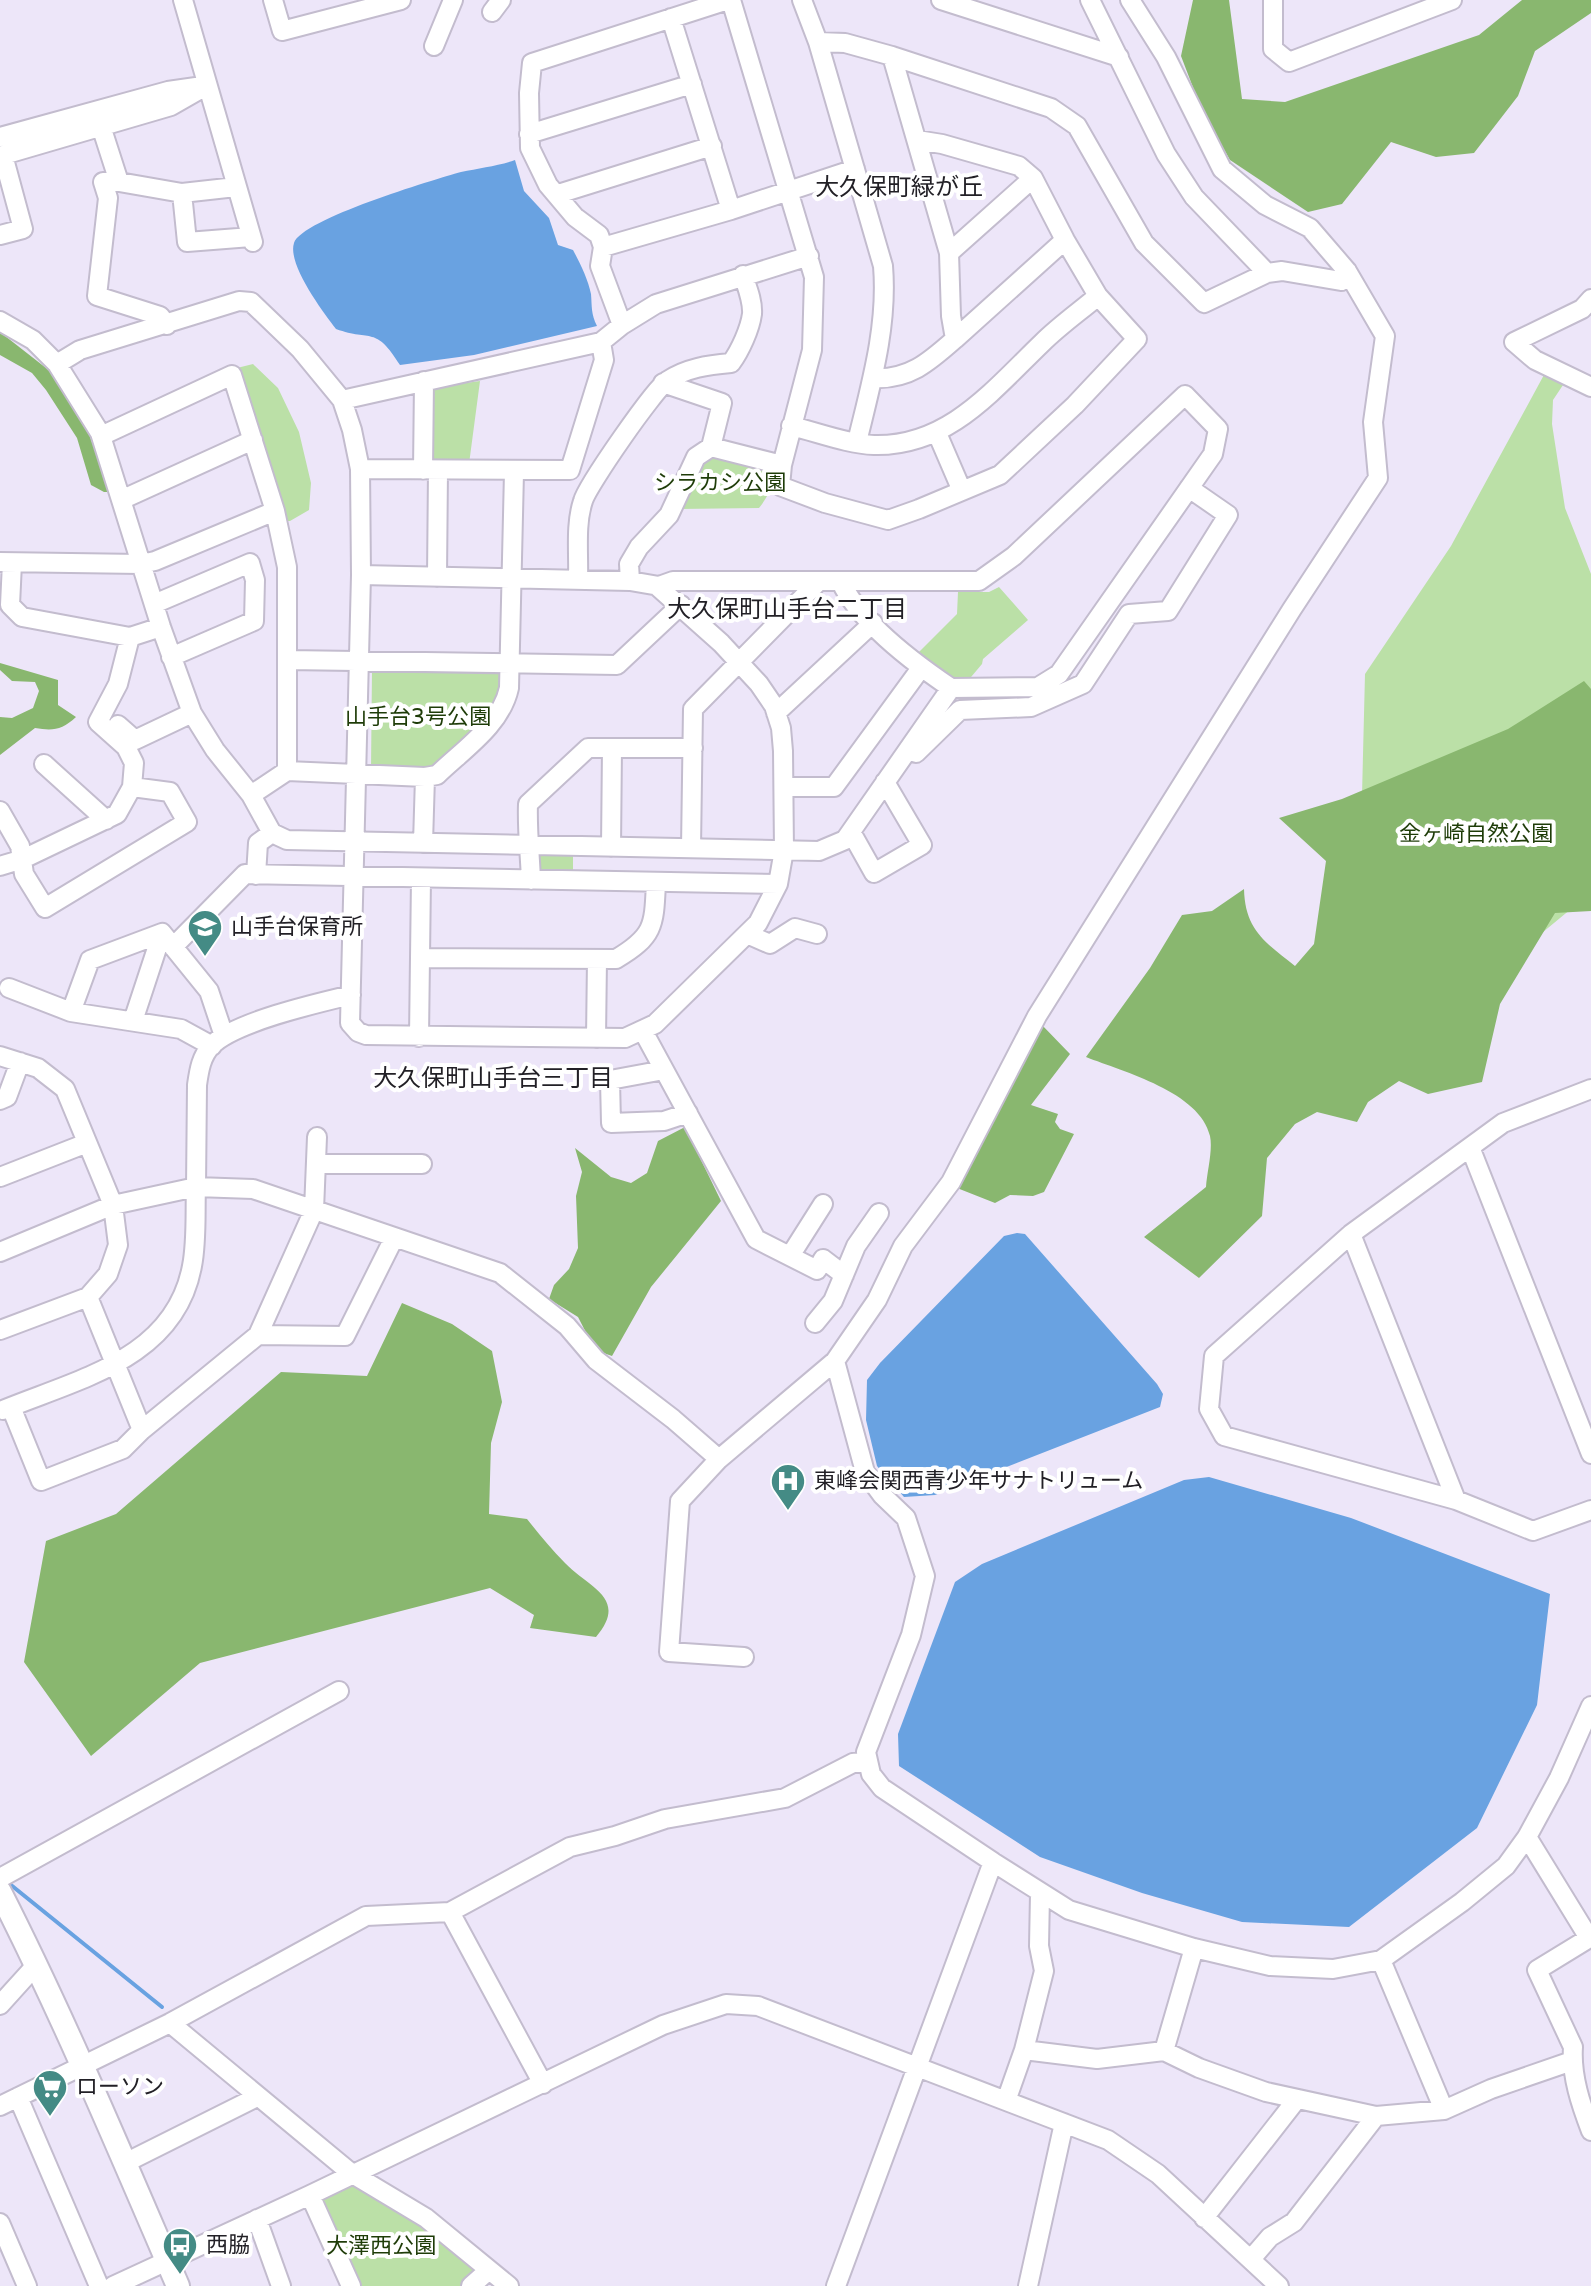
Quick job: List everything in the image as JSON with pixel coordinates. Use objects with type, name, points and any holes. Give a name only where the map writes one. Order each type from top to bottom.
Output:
[{"type":"main road","points":[[0,1892],[37,1964],[178,2286]]},
{"type":"street","points":[[182,193],[187,242],[252,240],[183,0]]},
{"type":"street","points":[[273,0],[282,31],[401,0]]},
{"type":"street","points":[[329,20],[340,0]]},
{"type":"street","points":[[434,46],[453,0]]},
{"type":"street","points":[[622,325],[600,266],[603,247],[599,235],[575,217],[548,185],[530,148],[532,63],[730,0],[809,256],[815,297],[812,350],[791,426],[780,486],[825,503],[888,520],[1000,475],[1075,405],[1137,339],[1098,296],[1033,178],[1019,166],[917,140]]},
{"type":"street","points":[[802,0],[818,42],[883,266],[886,300],[873,378],[857,442]]},
{"type":"street","points":[[941,0],[1119,57]]},
{"type":"street","points":[[1090,0],[1166,154],[1194,197],[1267,273]]},
{"type":"street","points":[[744,1657],[669,1652],[680,1501],[719,1459],[835,1361],[877,1300],[903,1246],[951,1182],[1041,1009],[1292,609],[1378,478],[1373,422],[1385,336],[1347,271],[1310,228],[1265,205],[1222,169],[1166,57],[1130,0]]},
{"type":"street","points":[[1273,0],[1273,49],[1289,62],[1452,0]]},
{"type":"street","points":[[671,18],[731,210]]},
{"type":"street","points":[[818,42],[845,43],[892,56],[1051,108],[1077,126],[1144,243],[1204,303],[1267,273],[1282,271],[1341,281],[1347,271]]},
{"type":"street","points":[[892,56],[949,253],[955,339]]},
{"type":"street","points":[[529,134],[692,84]]},
{"type":"street","points":[[1,149],[171,106],[206,86]]},
{"type":"street","points":[[1,149],[168,91],[206,86]]},
{"type":"street","points":[[101,126],[119,182]]},
{"type":"street","points":[[558,194],[712,146]]},
{"type":"street","points":[[0,235],[23,229],[1,149]]},
{"type":"street","points":[[603,247],[731,210],[855,169]]},
{"type":"street","points":[[949,253],[1033,178]]},
{"type":"street","points":[[167,325],[160,316],[97,296],[108,198],[103,182],[182,193],[236,187]]},
{"type":"street","points":[[873,378],[888,379],[915,372],[1065,240]]},
{"type":"street","points":[[342,400],[601,342],[656,304],[809,256]]},
{"type":"street","points":[[578,580],[579,514],[584,497],[663,383],[705,365],[731,363],[738,355],[752,314],[743,275]]},
{"type":"street","points":[[791,426],[857,442],[883,444],[911,441],[937,433],[976,408],[1045,340],[1098,296]]},
{"type":"street","points":[[1591,299],[1582,309],[1514,342],[1535,360],[1591,387]]},
{"type":"street","points":[[57,364],[80,350],[239,301],[251,302],[300,349],[342,400],[360,469],[361,575],[350,1023],[366,1035],[625,1038],[655,1024],[758,923],[778,884],[784,850],[781,728],[759,684],[681,605],[657,586]]},
{"type":"street","points":[[0,321],[33,340],[57,364],[71,382],[101,436],[161,627],[192,713],[215,750],[251,795],[272,833],[287,840],[819,851],[845,840],[951,688]]},
{"type":"street","points":[[360,469],[570,470],[604,360],[601,342]]},
{"type":"street","points":[[101,436],[232,375],[275,511],[287,567],[287,771]]},
{"type":"street","points":[[424,381],[437,577]]},
{"type":"street","points":[[630,581],[629,564],[639,547],[669,515],[696,457],[711,447],[722,403],[663,383]]},
{"type":"street","points":[[361,575],[630,581],[657,586],[673,581],[979,581],[1014,556],[1185,395],[1218,429],[1213,454],[1059,674],[1038,687],[951,688],[903,654],[848,597],[841,582]]},
{"type":"street","points":[[937,433],[962,491]]},
{"type":"street","points":[[121,500],[253,440]]},
{"type":"street","points":[[711,447],[782,465]]},
{"type":"street","points":[[251,795],[287,771],[437,775],[496,719],[505,704],[509,664],[514,472]]},
{"type":"street","points":[[902,758],[908,760],[960,710],[1031,707],[1083,684],[1129,614],[1168,611],[1228,515],[1189,488]]},
{"type":"street","points":[[161,627],[130,637],[22,617],[10,605],[6,562],[141,564],[275,511]]},
{"type":"street","points":[[154,604],[250,563],[255,580],[254,621],[171,657]]},
{"type":"street","points":[[691,848],[693,709],[818,582]]},
{"type":"street","points":[[288,660],[617,665],[681,605]]},
{"type":"street","points":[[776,713],[873,623]]},
{"type":"street","points":[[0,866],[23,859],[117,814],[132,787],[134,763],[126,747],[98,722],[118,684],[130,637]]},
{"type":"street","points":[[784,787],[834,787],[921,668]]},
{"type":"street","points":[[103,713],[135,740],[192,713]]},
{"type":"street","points":[[531,880],[528,804],[588,748],[693,748]]},
{"type":"street","points":[[611,847],[612,748]]},
{"type":"street","points":[[44,764],[106,820]]},
{"type":"street","points":[[423,843],[425,777]]},
{"type":"street","points":[[851,832],[874,873],[922,845],[885,782]]},
{"type":"street","points":[[0,811],[20,846],[24,874],[45,908],[187,822],[170,792],[132,787]]},
{"type":"street","points":[[256,875],[258,843],[272,833]]},
{"type":"street","points":[[71,1012],[90,960],[167,940],[245,874],[778,884]]},
{"type":"street","points":[[419,1037],[421,878]]},
{"type":"street","points":[[420,958],[616,959],[639,946],[654,923],[656,882]]},
{"type":"street","points":[[747,934],[770,944],[795,928],[817,934]]},
{"type":"street","points":[[133,1021],[167,940]]},
{"type":"street","points":[[167,940],[209,991],[218,1041]]},
{"type":"street","points":[[596,1038],[597,959]]},
{"type":"street","points":[[9,988],[71,1012],[181,1029],[218,1041]]},
{"type":"street","points":[[317,1137],[314,1210],[258,1335],[123,1449],[41,1481],[5,1409],[124,1361],[153,1339],[172,1317],[182,1296],[192,1266],[199,1070],[218,1041],[289,1012],[351,995]]},
{"type":"street","points":[[643,1031],[756,1239],[817,1270],[823,1259],[844,1275]]},
{"type":"street","points":[[0,1056],[38,1068],[65,1089],[113,1205],[118,1245],[108,1274],[88,1297],[0,1330]]},
{"type":"street","points":[[0,1100],[7,1097],[20,1062]]},
{"type":"street","points":[[664,1070],[610,1080],[611,1123],[664,1121],[688,1113]]},
{"type":"street","points":[[1591,1089],[1503,1123],[1351,1234],[1214,1356],[1209,1409],[1224,1436],[1456,1500],[1533,1531],[1591,1510]]},
{"type":"street","points":[[0,1177],[87,1143]]},
{"type":"street","points":[[1470,1147],[1591,1454]]},
{"type":"street","points":[[317,1164],[422,1164]]},
{"type":"street","points":[[0,1252],[113,1205],[196,1187],[253,1189],[500,1273],[567,1326],[596,1360],[719,1459]]},
{"type":"street","points":[[790,1256],[823,1204]]},
{"type":"street","points":[[815,1323],[833,1301],[856,1246],[879,1213]]},
{"type":"street","points":[[1351,1234],[1456,1500]]},
{"type":"street","points":[[258,1335],[345,1336],[394,1238]]},
{"type":"street","points":[[88,1297],[142,1430]]},
{"type":"street","points":[[835,1361],[865,1472],[882,1495],[906,1518],[925,1576],[911,1635],[866,1752],[871,1774],[882,1788],[1040,1894],[1083,1915],[1194,1948],[1270,1966],[1333,1969],[1381,1960],[1506,1866],[1527,1837],[1559,1778],[1591,1706]]},
{"type":"street","points":[[0,1878],[339,1691]]},
{"type":"street","points":[[0,2106],[170,2023],[366,1916],[450,1912],[570,1847],[665,1819],[785,1798],[853,1763],[868,1761]]},
{"type":"street","points":[[1527,1837],[1590,1937],[1537,1970],[1573,2047],[1572,2061],[1587,2107],[1591,2131]]},
{"type":"street","points":[[836,2286],[993,1862]]},
{"type":"street","points":[[1006,2101],[1024,2050],[1044,1971],[1039,1946],[1040,1894]]},
{"type":"street","points":[[450,1912],[543,2084]]},
{"type":"street","points":[[1164,2051],[1194,1948]]},
{"type":"street","points":[[1381,1960],[1444,2110]]},
{"type":"street","points":[[0,2005],[37,1964]]},
{"type":"street","points":[[113,2286],[663,2025],[726,2004],[758,2006],[1108,2140],[1158,2174],[1279,2286]]},
{"type":"street","points":[[170,2023],[351,2173],[426,2218],[509,2286]]},
{"type":"street","points":[[1024,2050],[1097,2059],[1164,2051],[1199,2068],[1266,2092],[1376,2116],[1444,2110],[1491,2089],[1572,2061]]},
{"type":"street","points":[[18,2097],[99,2286]]},
{"type":"street","points":[[125,2163],[257,2097]]},
{"type":"street","points":[[1204,2218],[1297,2099]]},
{"type":"street","points":[[1251,2259],[1270,2237],[1294,2222],[1376,2116]]},
{"type":"street","points":[[1028,2286],[1064,2123]]},
{"type":"street","points":[[310,2195],[351,2286]]},
{"type":"street","points":[[257,2219],[281,2286]]},
{"type":"street","points":[[0,2223],[27,2286]]},
{"type":"street","points":[[471,2286],[489,2270]]},
{"type":"green space","points":[[1193,0],[1229,0],[1242,99],[1285,102],[1479,35],[1522,0],[1591,0],[1591,13],[1535,51],[1518,96],[1474,153],[1436,157],[1391,142],[1342,204],[1308,212],[1230,160],[1202,111],[1181,56]]},
{"type":"green space","points":[[0,332],[55,375],[88,431],[110,492],[91,485],[77,438],[46,390],[32,373],[0,355]]},
{"type":"green space","points":[[253,364],[278,388],[299,432],[311,483],[309,510],[290,521],[285,521],[237,368]]},
{"type":"green space","name":"金ヶ崎自然公園","points":[[1545,373],[1563,385],[1553,400],[1552,424],[1565,508],[1591,574],[1591,906],[1577,904],[1426,1029],[1361,836],[1365,674],[1451,546]]},
{"type":"green space","points":[[480,381],[469,464],[427,465],[430,388]]},
{"type":"green space","name":"シラカシ公園","points":[[713,454],[766,467],[771,483],[769,493],[759,508],[678,509],[702,460]]},
{"type":"green space","points":[[999,587],[1028,620],[983,659],[966,683],[951,681],[914,657],[957,614],[958,592],[989,592]]},
{"type":"green space","points":[[0,663],[58,680],[58,705],[76,717],[57,728],[35,728],[0,755],[0,717],[12,718],[33,708],[39,691],[35,682],[12,681],[0,670]]},
{"type":"green space","name":"山手台3号公園","points":[[372,669],[502,671],[502,686],[497,700],[481,721],[431,770],[371,769]]},
{"type":"green space","points":[[1584,681],[1591,689],[1591,911],[1555,913],[1500,1004],[1482,1082],[1428,1094],[1399,1081],[1368,1102],[1357,1122],[1317,1112],[1295,1124],[1267,1158],[1262,1216],[1199,1278],[1144,1237],[1206,1187],[1211,1142],[1203,1121],[1192,1107],[1158,1086],[1086,1057],[1150,968],[1182,915],[1212,911],[1244,889],[1248,915],[1253,925],[1266,942],[1295,966],[1314,944],[1326,861],[1279,818],[1342,799],[1508,729]]},
{"type":"green space","points":[[536,850],[573,852],[573,876],[541,875],[535,868]]},
{"type":"green space","points":[[1041,1024],[1070,1054],[1031,1105],[1058,1114],[1055,1122],[1060,1129],[1074,1134],[1044,1192],[1033,1196],[1010,1195],[995,1203],[957,1188]]},
{"type":"green space","points":[[685,1127],[721,1201],[651,1287],[612,1356],[595,1350],[578,1317],[549,1299],[554,1285],[569,1269],[578,1248],[576,1196],[582,1172],[575,1148],[611,1177],[631,1183],[647,1173],[658,1141]]},
{"type":"green space","points":[[402,1303],[452,1324],[492,1351],[502,1402],[491,1443],[489,1514],[527,1519],[565,1563],[602,1595],[608,1612],[605,1624],[596,1637],[530,1628],[534,1615],[490,1588],[200,1663],[91,1756],[24,1662],[46,1541],[116,1514],[281,1372],[367,1376]]},
{"type":"green space","name":"大澤西公園","points":[[351,2182],[361,2184],[476,2265],[476,2275],[462,2286],[356,2286],[320,2197]]},
{"type":"water","points":[[515,160],[524,191],[549,218],[558,245],[573,250],[578,260],[590,288],[597,326],[474,355],[400,365],[378,339],[336,329],[308,288],[296,263],[294,243],[302,233],[343,212],[398,192],[461,172]]},
{"type":"water","points":[[1025,1234],[1157,1384],[1163,1394],[1160,1407],[935,1495],[904,1497],[877,1466],[866,1420],[867,1380],[1004,1236]]},
{"type":"water","points":[[1209,1477],[1351,1518],[1550,1594],[1537,1705],[1477,1828],[1349,1927],[1242,1922],[1142,1893],[1040,1857],[899,1766],[898,1734],[955,1582],[982,1564],[1184,1480]]},
{"type":"waterway","points":[[6,1881],[162,2007]]},
{"type":"place","name":"山手台保育所","points":[[205,958]]},
{"type":"place","name":"東峰会関西青少年サナトリューム","points":[[788,1512]]},
{"type":"place","name":"ローソン","points":[[50,2118]]},
{"type":"place","name":"西脇","points":[[180,2276]]},
{"type":"district","name":"大久保町緑が丘","points":[[899,187]]},
{"type":"district","name":"大久保町山手台二丁目","points":[[787,609]]},
{"type":"district","name":"大久保町山手台三丁目","points":[[493,1078]]}]
